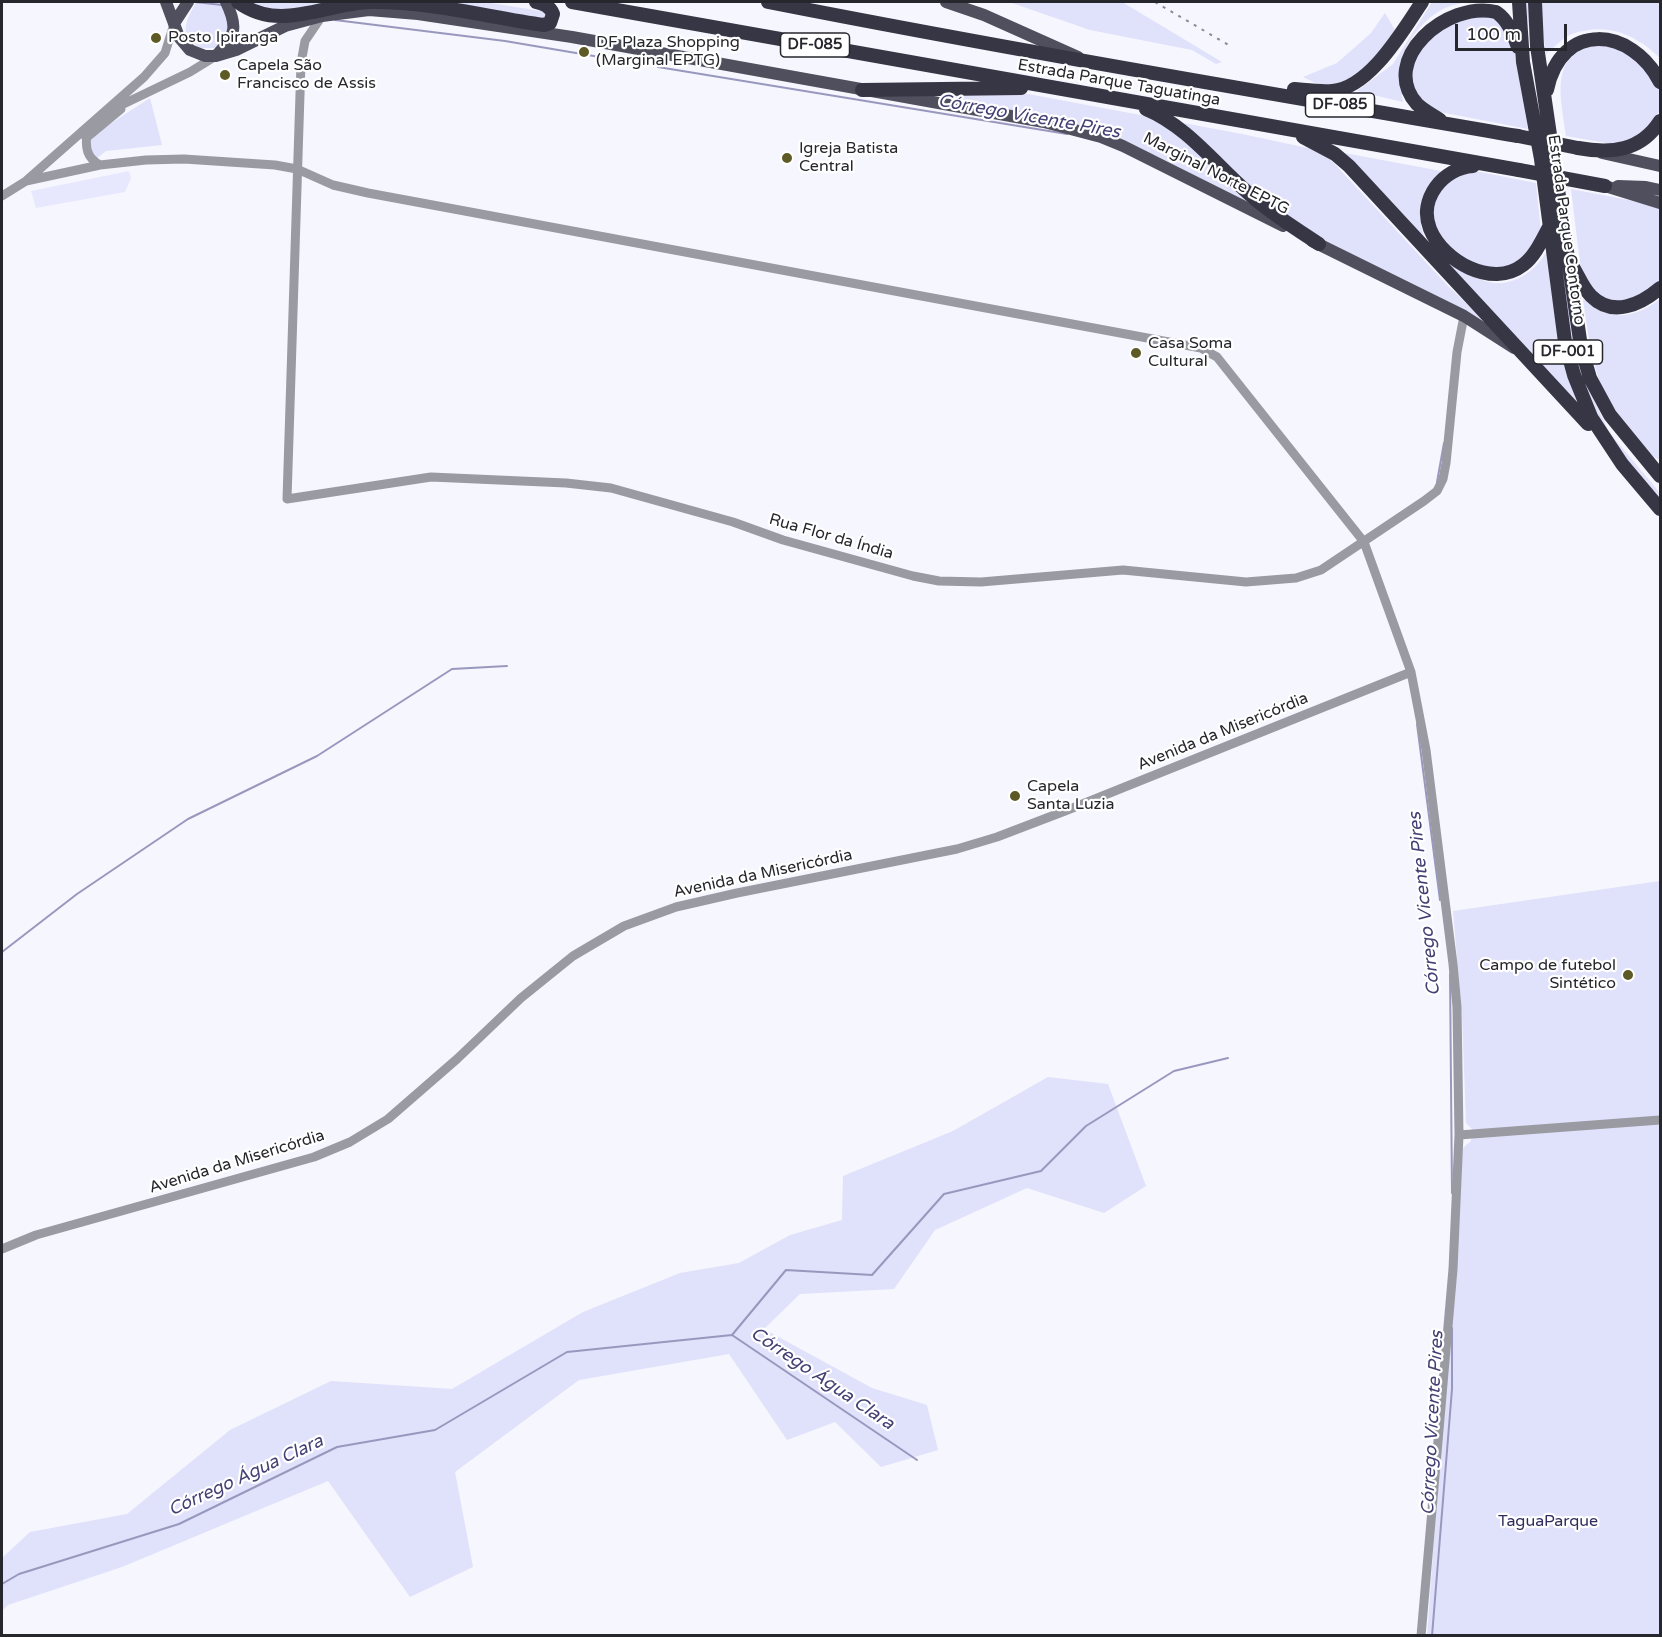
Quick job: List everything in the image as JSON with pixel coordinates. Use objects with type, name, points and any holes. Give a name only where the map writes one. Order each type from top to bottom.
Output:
[{"type":"highway","points":[[238,2],[261,15],[279,17],[371,2],[453,9],[544,25],[550,22],[554,14],[552,10],[536,2]]},
{"type":"highway","name":"Estrada Parque Taguatinga","points":[[572,2],[1605,186]]},
{"type":"highway","name":"Estrada Parque Taguatinga","points":[[768,2],[929,34],[1518,136],[1601,153]]},
{"type":"highway","points":[[1235,86],[1333,91],[1343,88],[1360,79],[1377,65],[1422,2]]},
{"type":"highway","name":"Estrada Parque Contorno","points":[[1519,2],[1523,62],[1540,159],[1565,342],[1574,375],[1591,417],[1622,464],[1660,508]]},
{"type":"highway","name":"Estrada Parque Contorno","points":[[1535,2],[1537,45],[1581,347],[1590,378],[1610,415],[1660,476]]},
{"type":"highway","points":[[1444,123],[1416,103],[1405,76],[1408,55],[1428,24],[1455,8],[1468,5],[1484,6],[1497,12],[1506,22],[1523,62]]},
{"type":"highway","points":[[1545,98],[1553,68],[1563,53],[1575,44],[1590,39],[1606,39],[1624,45],[1650,66],[1660,82]]},
{"type":"highway","points":[[862,90],[1058,88]]},
{"type":"highway","points":[[1124,100],[1163,117],[1181,129],[1255,200],[1319,244]]},
{"type":"highway","points":[[1601,153],[1631,146],[1644,140],[1660,121]]},
{"type":"highway","points":[[1291,130],[1335,154],[1349,166],[1576,411],[1622,464]]},
{"type":"highway","points":[[1487,166],[1469,166],[1456,171],[1444,177],[1436,187],[1427,213],[1431,230],[1439,243],[1463,264],[1489,274],[1501,273],[1522,266],[1530,258],[1549,227]]},
{"type":"highway","points":[[1569,261],[1591,296],[1611,307],[1622,308],[1636,304],[1660,288]]},
{"type":"main road","points":[[166,2],[179,37],[190,50],[205,56],[216,56],[231,39],[233,17],[226,2]]},
{"type":"main road","points":[[175,22],[188,2]]},
{"type":"main road","points":[[946,2],[984,15],[1093,63]]},
{"type":"main road","name":"Marginal Norte EPTG","points":[[216,56],[236,50],[267,34],[297,23],[322,16],[369,10],[449,18],[579,38],[1044,122],[1101,137],[1123,146],[1464,316],[1518,350]]},
{"type":"main road","name":"Estrada Parque Taguatinga","points":[[1601,153],[1660,164]]},
{"type":"main road","name":"Estrada Parque Taguatinga","points":[[1605,186],[1646,187],[1660,190]]},
{"type":"main road","name":"DF-085","points":[[1605,186],[1660,203]]},
{"type":"main road","points":[[1645,456],[1660,463]]},
{"type":"street","points":[[297,169],[301,63],[305,41],[322,16]]},
{"type":"street","points":[[100,165],[91,160],[88,154],[87,133],[157,63],[165,52],[175,22]]},
{"type":"street","points":[[297,23],[305,41]]},
{"type":"street","points":[[106,112],[190,72],[216,56]]},
{"type":"street","points":[[2,196],[26,181],[126,104]]},
{"type":"street","points":[[26,181],[100,165],[146,160],[184,159],[275,165],[297,169],[333,185],[368,193],[1201,348],[1223,363],[1364,542],[1387,611],[1411,672],[1426,750],[1453,964],[1458,1028],[1459,1136],[1455,1246],[1421,1635]]},
{"type":"street","name":"Rua Flor da Índia","points":[[297,169],[287,499],[430,477],[566,483],[611,488],[664,501],[783,540],[914,576],[939,580],[981,582],[1123,570],[1246,582],[1296,578],[1321,570],[1424,501],[1441,485],[1446,463],[1457,352],[1464,316]]},
{"type":"street","points":[[1401,676],[1406,658]]},
{"type":"street","name":"Avenida da Misericórdia","points":[[2,1249],[36,1235],[314,1157],[350,1142],[388,1119],[545,978],[588,946],[624,926],[676,907],[957,849],[997,837],[1055,816],[1411,672]]},
{"type":"street","points":[[1459,1136],[1660,1120]]},
{"type":"shaded area","points":[[129,171],[131,178],[125,192],[36,208],[31,191]]},
{"type":"green space","points":[[196,2],[225,2],[234,22],[218,48],[201,48],[193,43],[186,33],[187,22]]},
{"type":"green space","points":[[243,2],[348,2],[278,14]]},
{"type":"green space","points":[[408,2],[485,2],[546,12],[548,21]]},
{"type":"green space","points":[[1009,2],[1122,2],[1222,62],[1216,64],[1192,50],[1090,30]]},
{"type":"green space","points":[[1432,2],[1468,2],[1437,12],[1416,32],[1406,48],[1400,65],[1403,102],[1357,91],[1393,64]]},
{"type":"green space","points":[[1525,2],[1531,2],[1585,381],[1609,432],[1660,493],[1660,499],[1606,436],[1580,383],[1567,320]]},
{"type":"green space","points":[[1542,2],[1660,2],[1660,58],[1641,42],[1620,32],[1597,29],[1569,35],[1546,54],[1541,19]]},
{"type":"green space","points":[[1385,13],[1396,32],[1364,68],[1345,81],[1333,84],[1319,84],[1303,77],[1337,63],[1371,33]]},
{"type":"green space","points":[[1457,15],[1497,18],[1513,44],[1528,129],[1435,111],[1419,96],[1413,84],[1412,59],[1424,42]]},
{"type":"green space","points":[[1603,44],[1632,54],[1658,83],[1660,92],[1660,109],[1651,129],[1618,145],[1566,136],[1561,91],[1565,66],[1573,56],[1585,49]]},
{"type":"green space","points":[[956,93],[1028,94],[1317,150],[1331,160],[1448,286],[1499,334],[1157,156],[942,99]]},
{"type":"green space","points":[[150,98],[162,145],[106,151],[96,159],[89,150],[90,137]]},
{"type":"green space","points":[[1339,152],[1441,171],[1427,187],[1422,199],[1420,218],[1425,238],[1434,250],[1451,264],[1483,281],[1503,283],[1518,279],[1536,266],[1549,247],[1567,369],[1577,402],[1603,439]]},
{"type":"green space","points":[[1475,171],[1536,183],[1541,232],[1517,266],[1492,270],[1480,267],[1456,253],[1444,241],[1437,227],[1434,214],[1436,200],[1443,188],[1456,178]]},
{"type":"green space","points":[[1571,189],[1660,206],[1660,285],[1638,301],[1609,301],[1592,290],[1580,263]]},
{"type":"green space","points":[[1583,299],[1603,312],[1622,315],[1641,311],[1660,299],[1660,460],[1636,443],[1609,403],[1596,370]]},
{"type":"green space","name":"TaguaParque","points":[[1660,881],[1660,1635],[1427,1636],[1462,1152],[1471,1141],[1472,1129],[1466,1123],[1462,1015],[1453,911]]},
{"type":"green space","points":[[1048,1077],[1108,1084],[1146,1186],[1104,1213],[1027,1188],[935,1230],[894,1289],[800,1294],[764,1329],[872,1388],[927,1405],[938,1450],[881,1467],[835,1422],[787,1440],[729,1354],[579,1380],[455,1472],[473,1567],[410,1597],[328,1481],[122,1567],[8,1605],[2,1611],[2,1558],[30,1532],[127,1514],[230,1430],[331,1381],[452,1389],[583,1312],[680,1273],[739,1263],[790,1235],[842,1220],[843,1176],[953,1131]]},
{"type":"waterway","name":"Córrego Vicente Pires","points":[[195,2],[222,5]]},
{"type":"waterway","name":"Córrego Vicente Pires","points":[[335,20],[505,41],[641,64]]},
{"type":"waterway","name":"Córrego Vicente Pires","points":[[658,67],[1067,134]]},
{"type":"waterway","name":"Córrego Vicente Pires","points":[[1437,482],[1444,443]]},
{"type":"waterway","points":[[2,952],[77,894],[188,819],[317,756],[452,669],[507,666]]},
{"type":"waterway","name":"Córrego Vicente Pires","points":[[1417,724],[1440,900]]},
{"type":"waterway","name":"Córrego Vicente Pires","points":[[1450,974],[1452,1193]]},
{"type":"waterway","points":[[732,1335],[786,1270],[872,1275],[944,1194],[1041,1171],[1086,1126],[1174,1071],[1228,1058]]},
{"type":"waterway","name":"Córrego Vicente Pires","points":[[1432,1636],[1452,1389],[1452,1328]]},
{"type":"waterway","name":"Córrego Água Clara","points":[[2,1584],[19,1574],[179,1524],[337,1447],[435,1430],[567,1352],[732,1335],[917,1460]]},
{"type":"railway","points":[[1155,2],[1232,47]]},
{"type":"place","name":"Posto Ipiranga","points":[[156,38]]},
{"type":"place","name":"DF Plaza Shopping (Marginal EPTG)","points":[[584,52]]},
{"type":"place","name":"Capela São Francisco de Assis","points":[[225,75]]},
{"type":"place","name":"Igreja Batista Central","points":[[787,158]]},
{"type":"place","name":"Casa Soma Cultural","points":[[1136,353]]},
{"type":"place","name":"Capela Santa Luzia","points":[[1015,796]]},
{"type":"place","name":"Campo de futebol Sintético","points":[[1628,975]]}]
